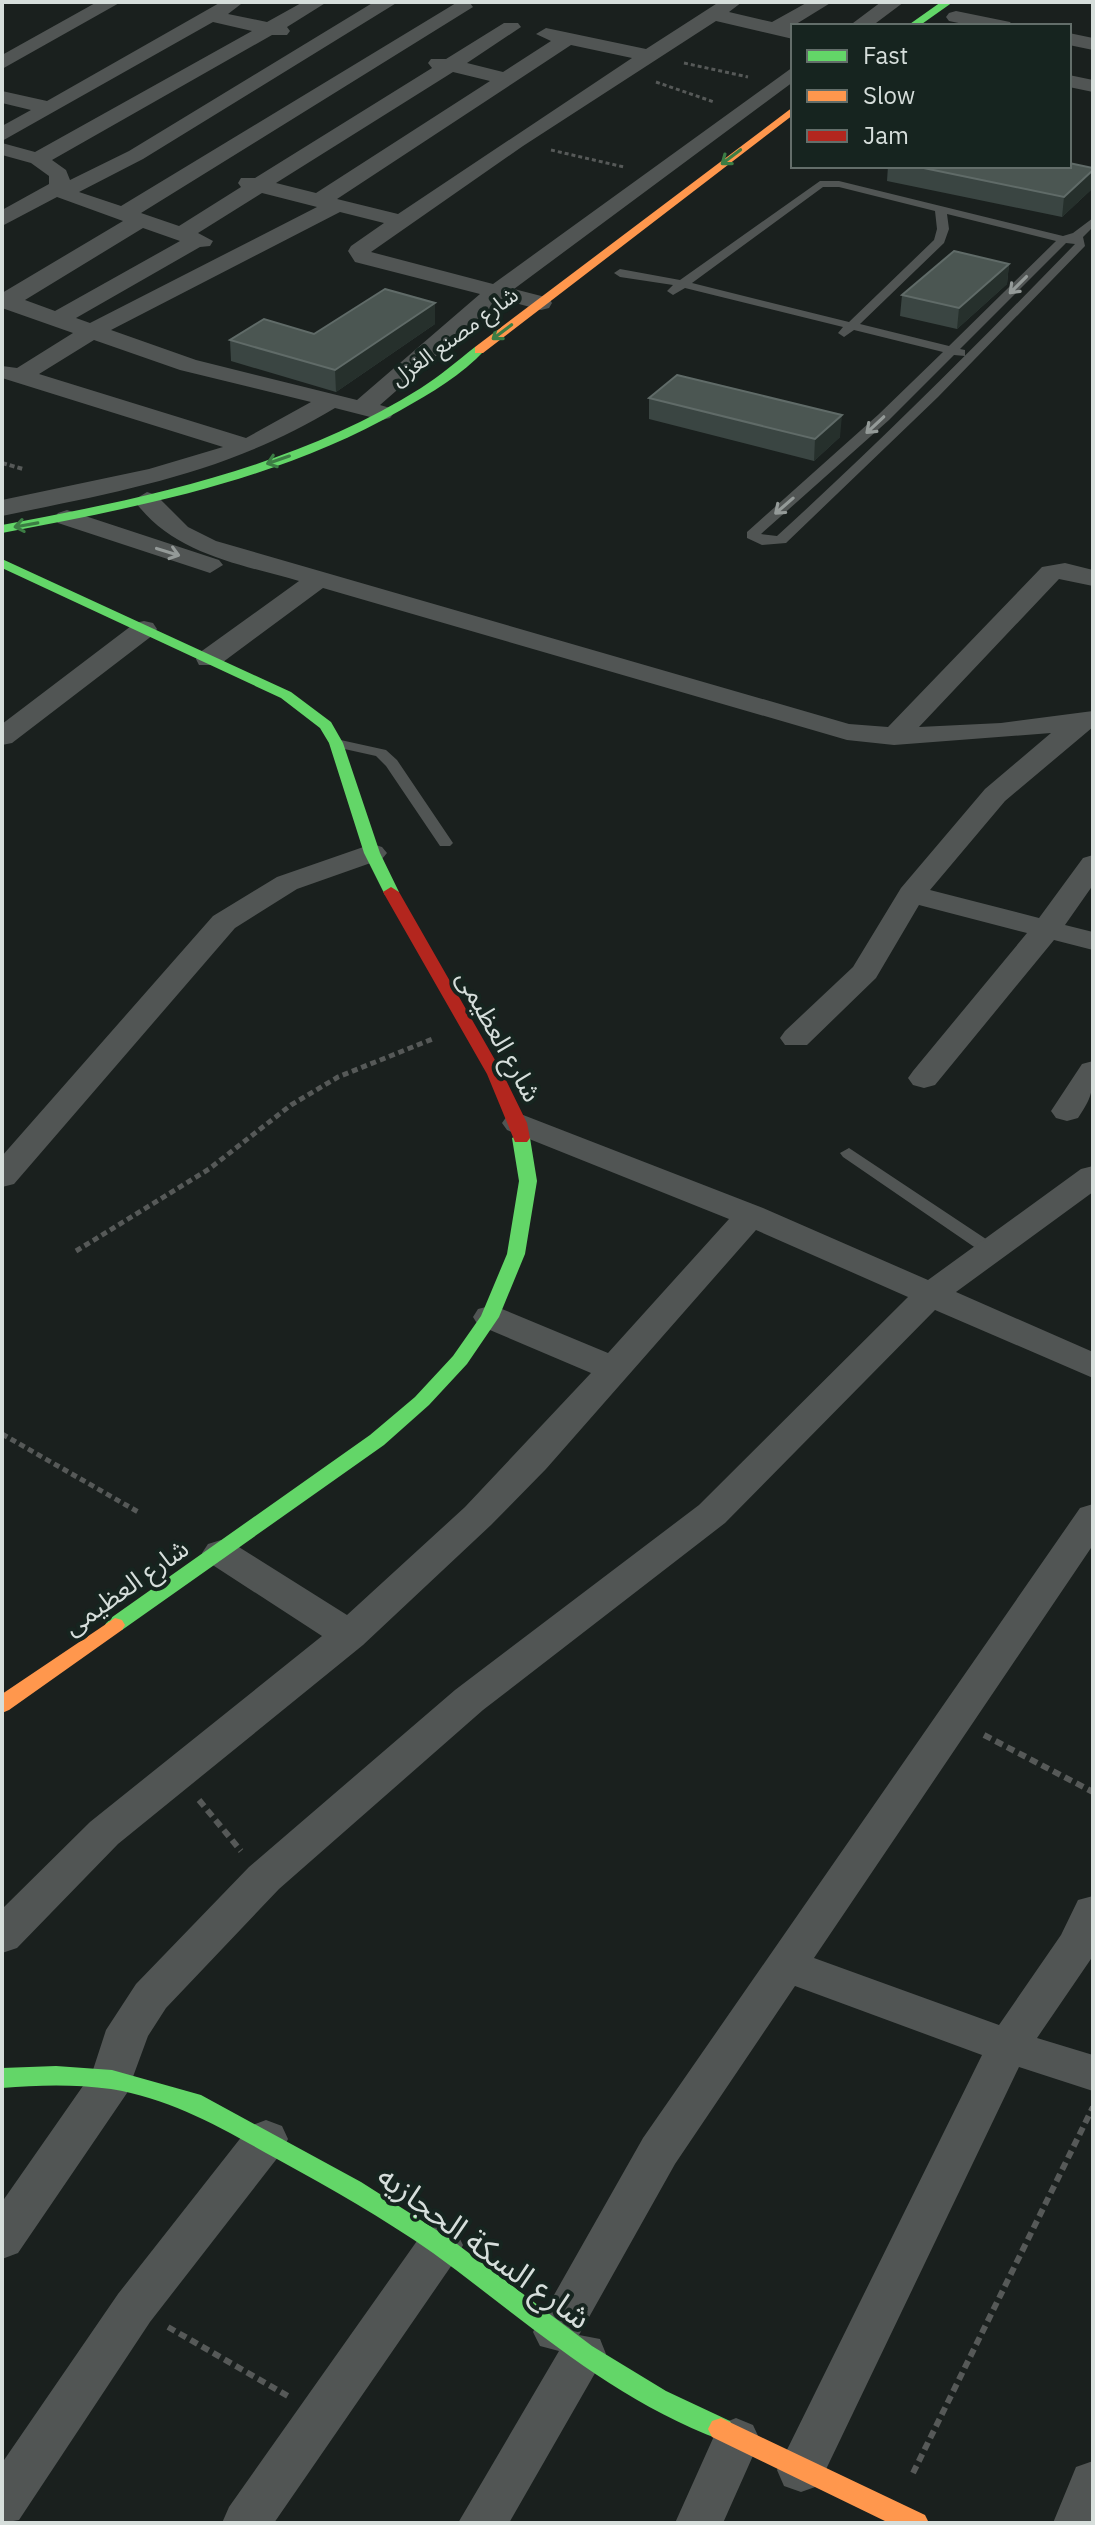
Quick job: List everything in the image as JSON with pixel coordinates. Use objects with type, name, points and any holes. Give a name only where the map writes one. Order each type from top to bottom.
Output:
[{"type":"street","points":[[2,63],[111,2]]},
{"type":"street","points":[[2,135],[235,2]]},
{"type":"street","points":[[38,159],[317,2]]},
{"type":"street","points":[[2,219],[136,155],[329,41],[388,2]]},
{"type":"street","points":[[541,303],[358,255],[401,221],[516,142],[732,2]]},
{"type":"street","points":[[793,24],[822,2]]},
{"type":"street","points":[[862,24],[894,2]]},
{"type":"street","points":[[919,24],[977,2]]},
{"type":"street","points":[[4,301],[199,171],[459,5],[511,27],[648,55]]},
{"type":"street","points":[[711,14],[784,31]]},
{"type":"street","points":[[949,15],[993,24]]},
{"type":"street","points":[[210,16],[504,78]]},
{"type":"street","points":[[56,320],[511,27]]},
{"type":"street","points":[[11,373],[328,203],[504,78],[569,38]]},
{"type":"street","points":[[1071,39],[1093,44]]},
{"type":"street","points":[[361,409],[497,291],[786,78]]},
{"type":"street","points":[[1071,81],[1093,86]]},
{"type":"street","points":[[2,97],[50,108]]},
{"type":"street","name":"شارع مصنع الغزل","points":[[2,546],[96,529],[284,459],[387,413],[421,394],[791,111]]},
{"type":"street","points":[[769,127],[791,132]]},
{"type":"street","points":[[2,149],[38,159],[60,175],[61,189]]},
{"type":"street","points":[[136,155],[401,221]]},
{"type":"street","points":[[61,189],[132,217],[238,252]]},
{"type":"street","points":[[589,266],[614,278],[645,254]]},
{"type":"street","points":[[4,301],[188,365],[387,413]]},
{"type":"street","points":[[11,373],[247,446]]},
{"type":"street","points":[[2,508],[133,481],[247,446],[330,401]]},
{"type":"street","name":"شارع مصنع الغزل","points":[[2,529],[234,494],[360,448]]},
{"type":"street","points":[[154,507],[179,532],[207,546],[847,732],[894,737],[954,736],[1088,720]]},
{"type":"street","points":[[67,518],[229,570],[321,577]]},
{"type":"street","name":"شارع العظيمى","points":[[2,563],[308,708],[326,725],[336,743],[372,853],[399,909],[518,1123],[528,1181],[516,1254],[490,1317],[460,1360],[422,1401],[377,1440],[221,1553],[2,1705]]},
{"type":"street","points":[[894,737],[1051,572],[1065,571],[1093,578]]},
{"type":"street","points":[[209,659],[321,577]]},
{"type":"street","points":[[2,737],[144,629]]},
{"type":"street","points":[[796,1038],[865,972],[911,894],[995,795],[1088,720]]},
{"type":"street","points":[[2,1177],[224,922],[287,883],[372,853]]},
{"type":"street","points":[[924,1078],[1046,930],[1093,864]]},
{"type":"street","points":[[911,894],[1093,941]]},
{"type":"street","points":[[1067,1111],[1093,1071]]},
{"type":"street","points":[[518,1123],[751,1215],[1093,1366]]},
{"type":"street","points":[[2,2239],[112,2080],[128,2030],[151,1996],[264,1878],[469,1700],[712,1514],[930,1295],[1093,1176]]},
{"type":"street","points":[[2,1936],[104,1833],[349,1635],[478,1516],[751,1215]]},
{"type":"street","points":[[490,1317],[614,1369]]},
{"type":"street","points":[[482,2523],[659,2151],[1093,1517]]},
{"type":"street","points":[[221,1553],[349,1635]]},
{"type":"street","points":[[801,2470],[1008,2046],[1078,1944],[1093,1912]]},
{"type":"street","points":[[787,1965],[1008,2046],[1093,2073]]},
{"type":"street","name":"شارع السكة الحجازيه","points":[[2,2078],[56,2075],[112,2080],[193,2102],[266,2139],[440,2245],[569,2343],[736,2440],[916,2523]]},
{"type":"street","points":[[2,2504],[134,2308],[266,2139]]},
{"type":"street","points":[[246,2523],[440,2245]]},
{"type":"street","points":[[699,2523],[736,2440]]},
{"type":"street","points":[[1077,2523],[1093,2483]]},
{"type":"lane","points":[[679,288],[820,184],[839,184],[1084,242]]},
{"type":"lane","points":[[845,332],[940,241],[943,229],[941,209]]},
{"type":"lane","points":[[1064,239],[841,457],[753,533],[755,539],[781,540],[975,356],[1084,242],[1093,221]]},
{"type":"lane","points":[[614,278],[679,288],[845,332],[947,355],[975,356]]},
{"type":"lane","points":[[947,355],[965,366]]},
{"type":"lane","points":[[336,743],[381,753],[392,763],[445,843]]},
{"type":"lane","points":[[849,1153],[989,1249]]},
{"type":"path","points":[[648,55],[786,78]]},
{"type":"path","points":[[625,70],[677,91],[743,110]]},
{"type":"path","points":[[516,142],[656,173]]},
{"type":"path","points":[[2,463],[23,469]]},
{"type":"path","points":[[76,1251],[209,1169],[291,1105],[338,1077],[466,1026]]},
{"type":"path","points":[[2,1434],[140,1513]]},
{"type":"path","points":[[955,1720],[1093,1792]]},
{"type":"path","points":[[176,1772],[264,1878]]},
{"type":"path","points":[[893,2513],[1093,2107]]},
{"type":"path","points":[[134,2308],[320,2414]]},
{"type":"building","points":[[1071,163],[1093,168],[1064,197],[924,168],[1071,168]]},
{"type":"building","points":[[954,251],[1009,264],[959,308],[902,295]]},
{"type":"building","points":[[385,289],[435,303],[335,370],[230,340],[264,319],[314,334]]},
{"type":"building","points":[[677,375],[842,415],[815,439],[649,398]]},
{"type":"traffic: fast","points":[[915,24],[948,2]]},
{"type":"traffic: fast","points":[[2,529],[164,495],[271,464],[372,421],[428,389],[479,350]]},
{"type":"traffic: fast","points":[[2,563],[286,695],[326,725],[336,743],[372,853],[391,892]]},
{"type":"traffic: fast","points":[[115,1625],[377,1440],[422,1401],[460,1360],[490,1317],[516,1254],[528,1181],[521,1138]]},
{"type":"traffic: fast","points":[[2,2078],[56,2075],[112,2080],[193,2102],[353,2189],[440,2245],[583,2354],[657,2399],[721,2429]]},
{"type":"traffic: slow","points":[[479,350],[791,112]]},
{"type":"traffic: slow","points":[[2,1705],[115,1625]]},
{"type":"traffic: slow","points":[[721,2429],[916,2523]]},
{"type":"traffic: jam","points":[[391,892],[495,1074],[518,1123],[521,1138]]}]
